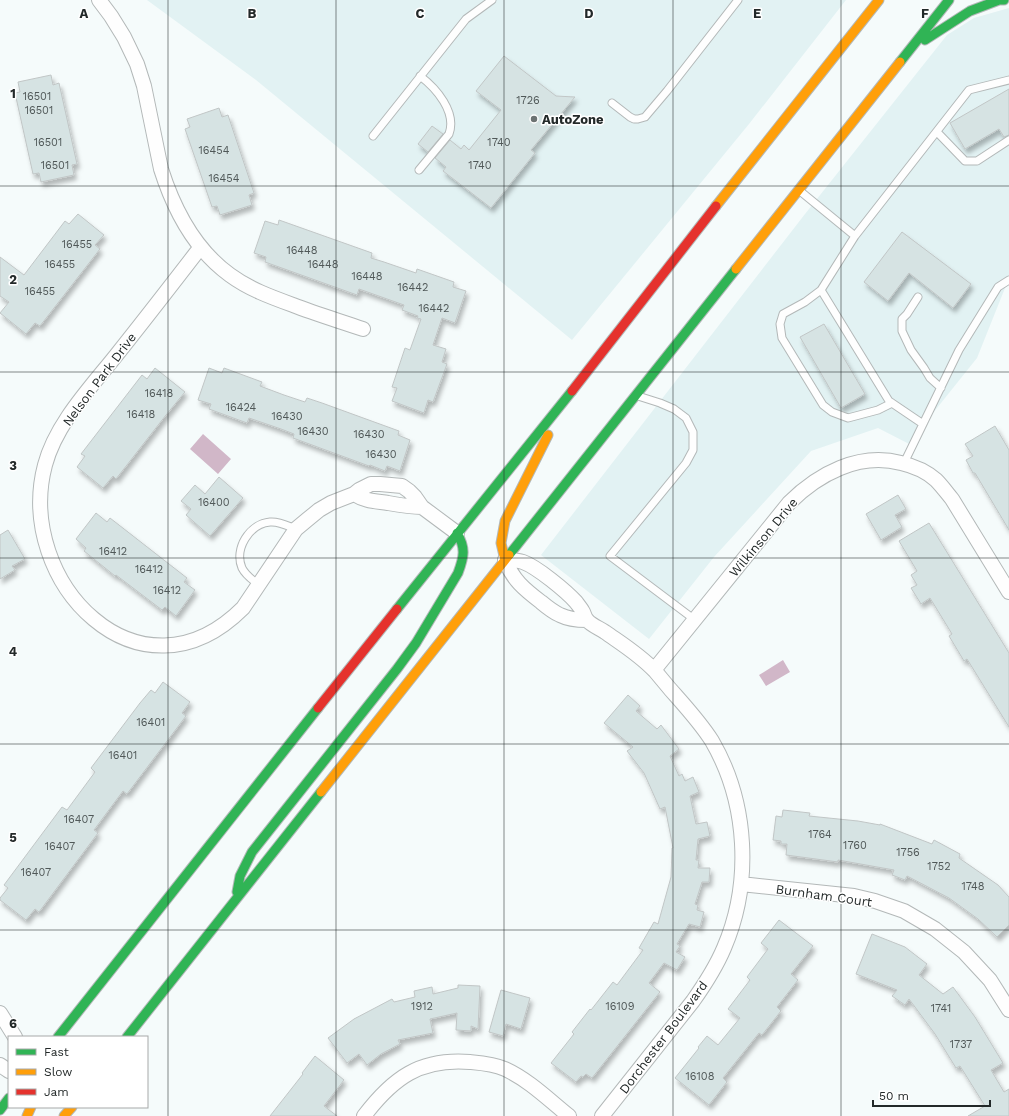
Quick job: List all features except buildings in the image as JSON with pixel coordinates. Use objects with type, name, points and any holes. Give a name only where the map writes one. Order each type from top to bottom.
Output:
[{"type":"highway","points":[[59,1036],[457,533],[567,397],[879,0]]},
{"type":"highway","points":[[128,1036],[949,0]]},
{"type":"highway","points":[[912,48],[970,11],[999,0],[1004,0]]},
{"type":"highway","points":[[505,560],[501,543],[505,521],[567,397]]},
{"type":"highway","points":[[236,899],[239,877],[252,852],[407,656],[458,573],[464,555],[464,547],[457,533]]},
{"type":"highway","points":[[0,1110],[8,1099]]},
{"type":"highway","points":[[64,1116],[71,1108]]},
{"type":"street","points":[[99,0],[118,27],[133,55],[144,86],[165,182],[178,214],[200,248],[231,276],[257,291],[283,302],[363,330]]},
{"type":"street","name":"Nelson Park Drive","points":[[200,248],[77,405],[56,437],[46,463],[40,492],[40,508],[44,537],[54,566],[70,593],[80,606],[104,628],[131,641],[150,645],[186,643],[221,628],[233,618],[243,608],[296,530],[319,510],[342,498],[354,494],[371,484],[392,484],[402,486],[415,497],[422,507]]},
{"type":"street","name":"Wilkinson Drive","points":[[654,670],[790,503],[806,488],[834,471],[854,463],[874,459],[904,463],[921,470],[936,480],[952,499],[1009,592]]},
{"type":"street","points":[[354,494],[360,498],[372,502],[422,507],[457,533]]},
{"type":"street","points":[[505,560],[508,568],[518,583],[552,610],[568,618],[587,620]]},
{"type":"street","name":"Dorchester Boulevard","points":[[505,560],[522,562],[538,570],[575,601],[587,620],[638,656],[654,670],[689,709],[705,730],[718,752],[728,776],[736,802],[742,850],[741,884],[737,909],[729,936],[710,976],[693,1001],[602,1116]]},
{"type":"street","name":"Burnham Court","points":[[741,884],[854,896],[880,902],[904,911],[925,922],[964,952],[990,980],[1009,1010]]},
{"type":"street","points":[[0,1013],[14,1036]]},
{"type":"street","points":[[364,1116],[389,1088],[408,1074],[422,1067],[438,1063],[463,1062],[484,1064],[504,1069],[522,1078],[569,1116]]},
{"type":"lane","points":[[373,136],[466,19],[492,0]]},
{"type":"lane","points":[[612,103],[634,119],[645,116],[667,91],[738,0]]},
{"type":"lane","points":[[420,76],[431,84],[443,100],[451,120],[449,134],[420,170]]},
{"type":"lane","points":[[892,403],[878,410],[848,418],[832,412],[823,405],[782,338],[780,324],[783,314],[805,302],[821,290],[855,236],[969,90],[1009,80]]},
{"type":"lane","points":[[936,132],[965,161],[978,161],[1009,140]]},
{"type":"lane","points":[[799,190],[855,236]]},
{"type":"lane","points":[[904,463],[959,350],[998,287],[1009,280]]},
{"type":"lane","points":[[821,290],[889,401],[923,424]]},
{"type":"lane","points":[[918,297],[902,319],[902,331],[911,350],[930,378],[941,388]]},
{"type":"lane","points":[[636,395],[674,409],[686,418],[693,432],[693,450],[686,463],[610,556],[695,620]]},
{"type":"lane","points":[[259,585],[245,573],[240,561],[241,548],[246,536],[256,527],[271,521],[285,524],[296,530]]},
{"type":"shaded area","points":[[147,0],[846,0],[749,124],[572,340],[256,80]]},
{"type":"shaded area","points":[[1009,8],[1009,282],[1007,283],[977,358],[933,413],[915,447],[878,428],[811,451],[714,557],[649,639],[541,555],[805,214],[947,35],[974,18]]},
{"type":"shaded area","points":[[203,434],[231,459],[218,474],[190,449]]},
{"type":"shaded area","points":[[783,660],[790,672],[766,686],[759,675]]},
{"type":"traffic: fast","points":[[900,62],[949,0]]},
{"type":"traffic: fast","points":[[925,40],[970,11],[999,0],[1004,0]]},
{"type":"traffic: fast","points":[[509,555],[736,269]]},
{"type":"traffic: fast","points":[[397,609],[572,391]]},
{"type":"traffic: fast","points":[[237,892],[240,876],[252,852],[416,643],[458,573],[462,562],[463,548],[457,533]]},
{"type":"traffic: fast","points":[[59,1036],[318,708]]},
{"type":"traffic: fast","points":[[128,1036],[321,792]]},
{"type":"traffic: fast","points":[[0,1110],[8,1099]]},
{"type":"traffic: slow","points":[[716,206],[879,0]]},
{"type":"traffic: slow","points":[[736,269],[900,62]]},
{"type":"traffic: slow","points":[[505,560],[501,543],[505,521],[548,435]]},
{"type":"traffic: slow","points":[[321,792],[509,555]]},
{"type":"traffic: slow","points":[[27,1116],[31,1108]]},
{"type":"traffic: slow","points":[[64,1116],[71,1108]]},
{"type":"traffic: jam","points":[[572,391],[716,206]]},
{"type":"traffic: jam","points":[[318,708],[397,609]]},
{"type":"place","name":"AutoZone","points":[[534,119]]}]
